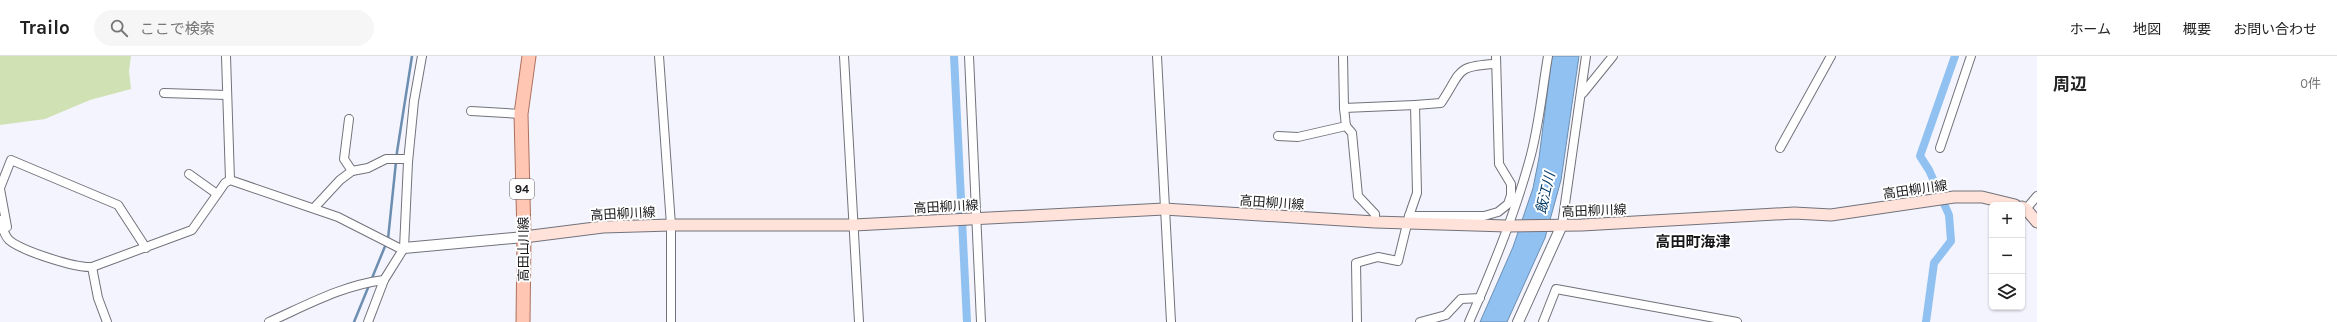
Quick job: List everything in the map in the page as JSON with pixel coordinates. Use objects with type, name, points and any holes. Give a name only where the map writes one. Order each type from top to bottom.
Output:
[{"type":"main road","name":"高田山川線","points":[[523,322],[524,237],[521,114],[529,56]]},
{"type":"main road","name":"高田柳川線","points":[[524,237],[603,227],[671,225],[854,225],[1164,209],[1375,222],[1408,220],[1507,226],[1559,225],[1794,213],[1832,215],[1954,197],[1982,197],[2003,202]]},
{"type":"main road","points":[[2025,209],[2037,222]]},
{"type":"street","points":[[0,220],[9,240],[62,262],[75,266],[92,267],[192,230],[230,180],[226,56]]},
{"type":"street","points":[[368,322],[384,280],[403,249],[408,158],[414,101],[422,56]]},
{"type":"street","points":[[659,56],[671,225],[671,322]]},
{"type":"street","points":[[844,56],[859,322]]},
{"type":"street","points":[[969,56],[974,218],[981,322]]},
{"type":"street","points":[[1157,56],[1171,322]]},
{"type":"street","points":[[1343,56],[1344,108],[1346,126],[1352,133],[1358,196],[1375,214],[1375,222]]},
{"type":"street","points":[[1469,322],[1480,298],[1530,160],[1548,56]]},
{"type":"street","points":[[1520,320],[1559,225],[1583,93],[1586,56]]},
{"type":"street","points":[[1583,93],[1613,56]]},
{"type":"street","points":[[1780,148],[1831,56]]},
{"type":"street","points":[[1940,148],[1971,56]]},
{"type":"street","points":[[1344,108],[1441,103],[1459,72],[1471,65],[1496,60],[1499,114],[1499,164],[1511,184],[1511,195],[1508,204],[1498,212],[1484,216],[1408,220]]},
{"type":"street","points":[[164,93],[227,95]]},
{"type":"street","points":[[1357,322],[1356,263],[1378,257],[1398,261],[1408,220],[1417,193],[1415,105]]},
{"type":"street","points":[[471,111],[521,114]]},
{"type":"street","points":[[349,119],[344,159],[352,171]]},
{"type":"street","points":[[1278,136],[1304,136],[1346,126]]},
{"type":"street","points":[[314,208],[340,180],[352,171],[368,168],[386,159],[408,158]]},
{"type":"street","points":[[9,240],[0,189],[11,160],[118,205],[146,248]]},
{"type":"street","points":[[189,174],[218,194]]},
{"type":"street","points":[[230,180],[338,217],[403,249],[524,237]]},
{"type":"street","points":[[2025,207],[2037,196]]},
{"type":"street","points":[[92,267],[98,298],[106,322]]},
{"type":"street","points":[[269,322],[340,289],[364,282],[384,280]]},
{"type":"street","points":[[1543,322],[1556,289],[1715,320],[1737,322]]},
{"type":"street","points":[[1420,322],[1446,314],[1461,299],[1480,298]]},
{"type":"green space","points":[[0,56],[131,56],[129,71],[131,89],[90,100],[45,119],[0,125]]},
{"type":"water","name":"飯江川","points":[[1552,56],[1579,56],[1561,180],[1545,238],[1507,322],[1480,322],[1513,247],[1533,188],[1539,158]]},
{"type":"waterway","points":[[354,322],[388,239],[397,152],[412,56]]},
{"type":"waterway","points":[[954,56],[967,322]]},
{"type":"waterway","points":[[1926,322],[1934,263],[1951,241],[1949,215],[1929,170],[1920,156],[1955,56]]},
{"type":"district","name":"高田町海津","points":[[1693,242]]}]
